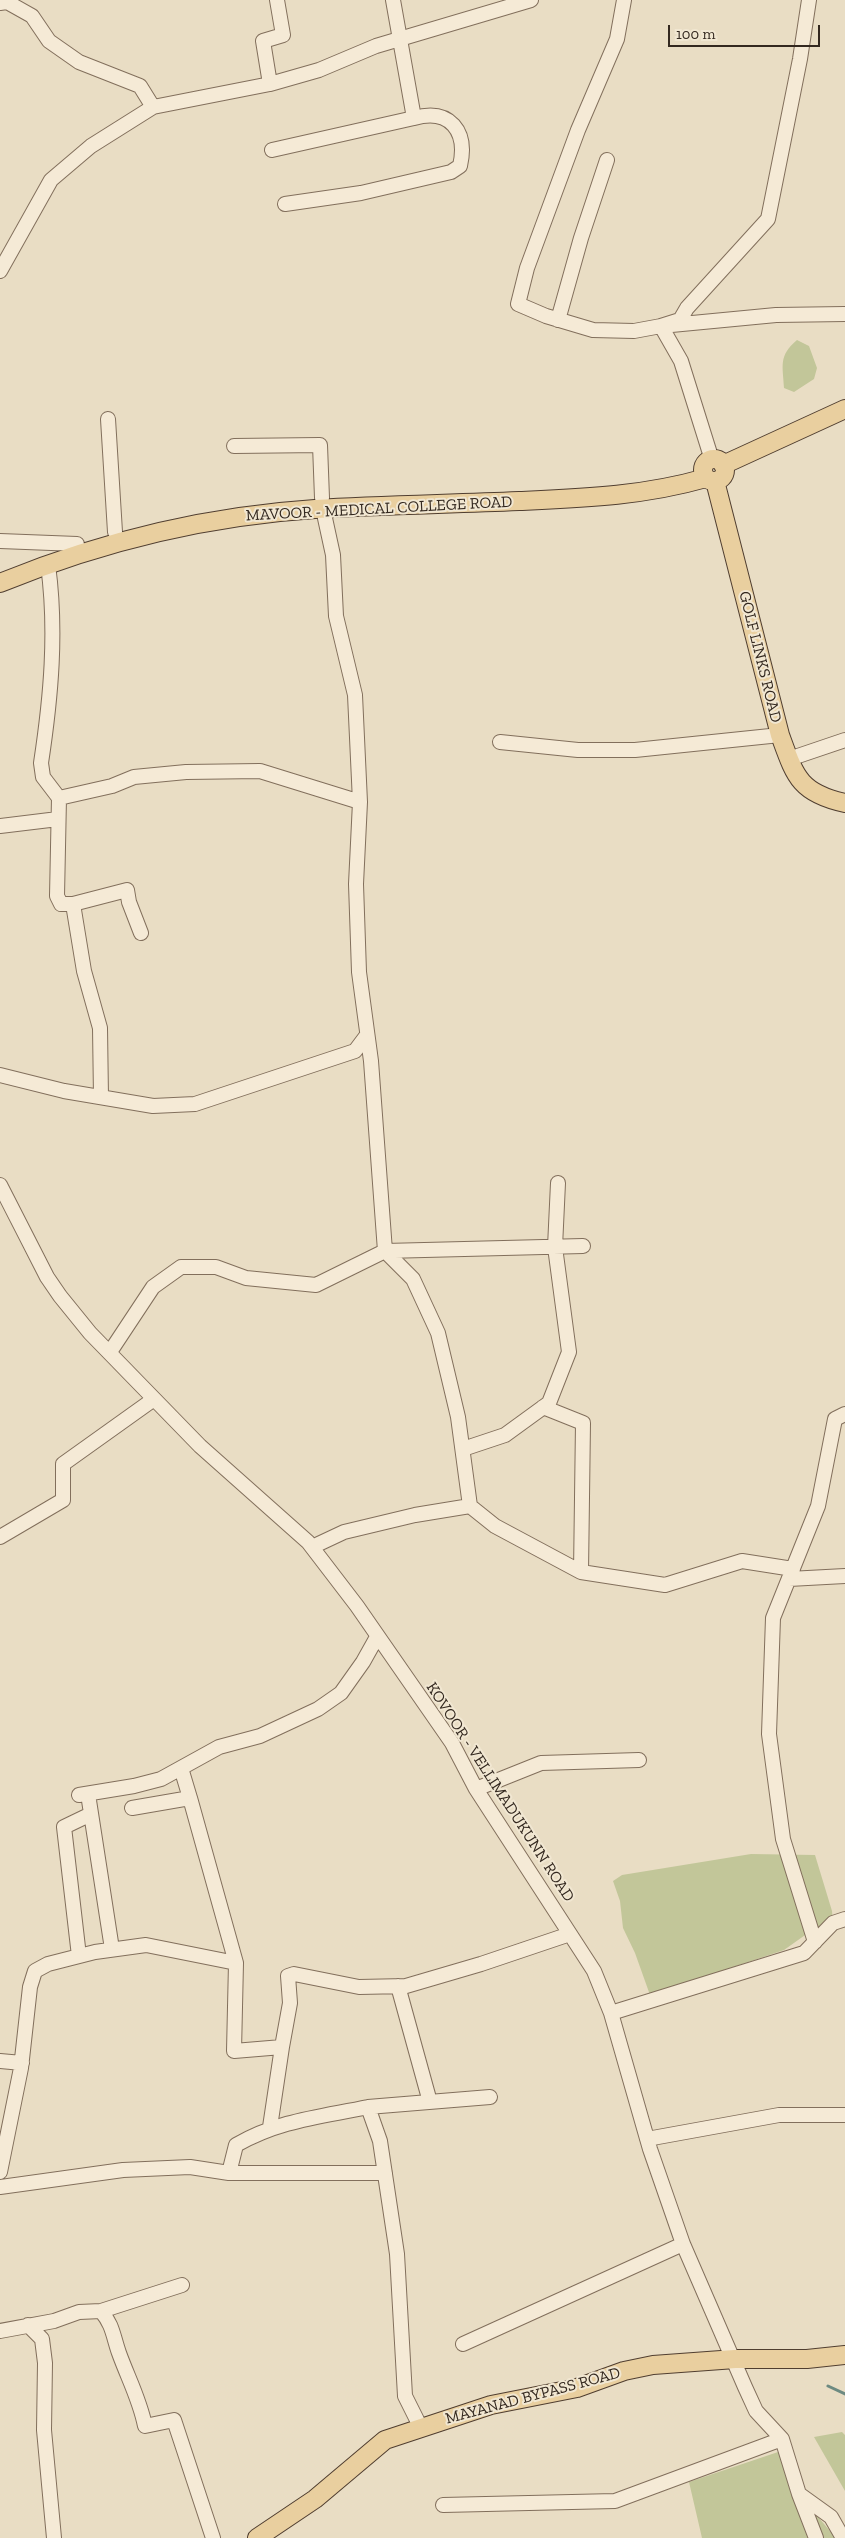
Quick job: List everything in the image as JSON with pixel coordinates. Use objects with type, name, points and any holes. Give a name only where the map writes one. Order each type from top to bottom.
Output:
[{"type":"main road","points":[[714,471],[845,409]]},
{"type":"main road","points":[[714,471],[845,418]]},
{"type":"main road","name":"MAVOOR - MEDICAL COLLEGE ROAD","points":[[0,583],[48,565],[88,545],[214,520],[322,504],[615,497],[677,486],[714,471]]},
{"type":"main road","name":"GOLF LINKS ROAD","points":[[714,471],[780,734],[788,759],[804,787],[823,798],[845,803]]},
{"type":"main road","points":[[0,572],[88,545],[115,532],[212,510],[322,504]]},
{"type":"main road","name":"MAYANAD BYPASS ROAD","points":[[257,2538],[315,2499],[385,2440],[490,2405],[577,2388],[624,2371],[682,2362],[735,2359],[807,2359],[845,2355]]},
{"type":"street","points":[[270,84],[263,41],[283,35],[277,0]]},
{"type":"street","points":[[393,0],[414,118]]},
{"type":"street","points":[[0,271],[51,180],[91,146],[153,107],[270,84],[319,70],[376,46],[531,0]]},
{"type":"street","points":[[624,0],[617,39],[578,130],[527,268],[518,304],[558,320],[593,330],[634,331],[661,326],[776,315],[845,314]]},
{"type":"street","points":[[661,326],[680,320],[687,308],[768,219],[800,59],[809,0]]},
{"type":"street","points":[[0,3],[6,2],[32,16],[49,41],[79,62],[140,86],[153,107]]},
{"type":"street","points":[[272,150],[432,115],[446,117],[454,125],[461,141],[462,156],[460,166],[451,172],[361,193],[285,204]]},
{"type":"street","points":[[558,320],[581,238],[608,160]]},
{"type":"street","points":[[661,326],[681,361],[714,471]]},
{"type":"street","points":[[108,419],[115,532]]},
{"type":"street","points":[[234,446],[320,445],[322,504],[333,555],[336,616],[355,695],[360,802],[356,922],[385,1251],[413,1279],[438,1333],[458,1417],[470,1506],[495,1526],[581,1572],[665,1585],[742,1561],[791,1574],[845,1576]]},
{"type":"street","points":[[0,541],[88,545]]},
{"type":"street","points":[[48,565],[53,610],[53,649],[41,763],[43,777],[59,798],[57,896],[61,904],[74,904],[127,890],[129,902],[141,933]]},
{"type":"street","points":[[500,742],[578,750],[635,750],[780,734]]},
{"type":"street","points":[[788,759],[845,740]]},
{"type":"street","points":[[59,798],[112,786],[134,777],[186,772],[260,772],[360,802]]},
{"type":"street","points":[[0,826],[58,819]]},
{"type":"street","points":[[74,904],[84,971],[100,1028],[101,1097]]},
{"type":"street","points":[[0,1075],[64,1091],[153,1106],[195,1104],[354,1051],[367,1035]]},
{"type":"street","name":"KOVOOR - VELLIMADUKUNN ROAD","points":[[0,1184],[51,1283],[90,1333],[200,1446],[308,1542],[357,1606],[452,1743],[476,1789],[594,1971],[611,2013],[647,2139],[683,2244],[735,2359],[756,2411],[782,2439]]},
{"type":"street","points":[[463,1449],[505,1435],[549,1403],[569,1352],[555,1247],[558,1184]]},
{"type":"street","points":[[110,1352],[153,1286],[181,1267],[216,1267],[246,1278],[316,1285],[385,1251],[583,1246]]},
{"type":"street","points":[[0,1537],[63,1500],[63,1464],[154,1399]]},
{"type":"street","points":[[543,1407],[583,1423],[581,1572]]},
{"type":"street","points":[[815,1942],[783,1839],[769,1734],[773,1618],[818,1506],[836,1419],[845,1414]]},
{"type":"street","points":[[312,1548],[344,1532],[415,1515],[470,1506]]},
{"type":"street","points":[[112,1950],[91,1814],[83,1794],[161,1779],[219,1747],[260,1736],[318,1709],[341,1693],[363,1662],[377,1637]]},
{"type":"street","points":[[476,1789],[541,1763],[639,1760]]},
{"type":"street","points":[[181,1768],[236,1963],[234,2051],[282,2047]]},
{"type":"street","points":[[132,1808],[190,1798]]},
{"type":"street","points":[[79,1956],[64,1827],[91,1814]]},
{"type":"street","points":[[611,2013],[804,1953],[833,1923],[845,1919]]},
{"type":"street","points":[[270,2127],[290,2003],[288,1976],[294,1974],[359,1987],[406,1986],[481,1964],[570,1934]]},
{"type":"street","points":[[0,2172],[22,2063],[30,1987],[35,1971],[48,1964],[79,1956],[146,1945],[236,1963]]},
{"type":"street","points":[[398,1986],[430,2102]]},
{"type":"street","points":[[0,2061],[22,2063]]},
{"type":"street","points":[[229,2173],[236,2145],[270,2127],[368,2108],[490,2097]]},
{"type":"street","points":[[368,2108],[380,2141],[396,2254],[406,2396],[422,2428]]},
{"type":"street","points":[[647,2139],[779,2115],[845,2115]]},
{"type":"street","points":[[0,2187],[123,2170],[190,2167],[229,2173],[385,2173]]},
{"type":"street","points":[[463,2344],[683,2244]]},
{"type":"street","points":[[0,2331],[54,2321],[79,2312],[101,2311],[182,2286]]},
{"type":"street","points":[[101,2311],[111,2322],[118,2351],[140,2401],[145,2426],[174,2420],[213,2538]]},
{"type":"street","points":[[28,2325],[42,2339],[45,2363],[44,2430],[54,2538]]},
{"type":"street","points":[[443,2506],[615,2501],[782,2439],[799,2494],[816,2538]]},
{"type":"street","points":[[799,2494],[831,2518],[843,2538]]},
{"type":"green space","points":[[797,340],[809,346],[817,368],[814,379],[794,392],[784,388],[783,362],[787,351]]},
{"type":"green space","points":[[751,1854],[815,1855],[832,1911],[833,1923],[808,1933],[784,1950],[650,1995],[635,1953],[623,1928],[620,1901],[613,1881],[622,1875]]},
{"type":"green space","points":[[842,2432],[845,2435],[845,2491],[814,2437]]},
{"type":"green space","points":[[778,2452],[809,2538],[702,2538],[689,2482]]},
{"type":"green space","points":[[813,2511],[836,2538],[822,2538]]},
{"type":"waterway","points":[[828,2386],[845,2394]]}]
